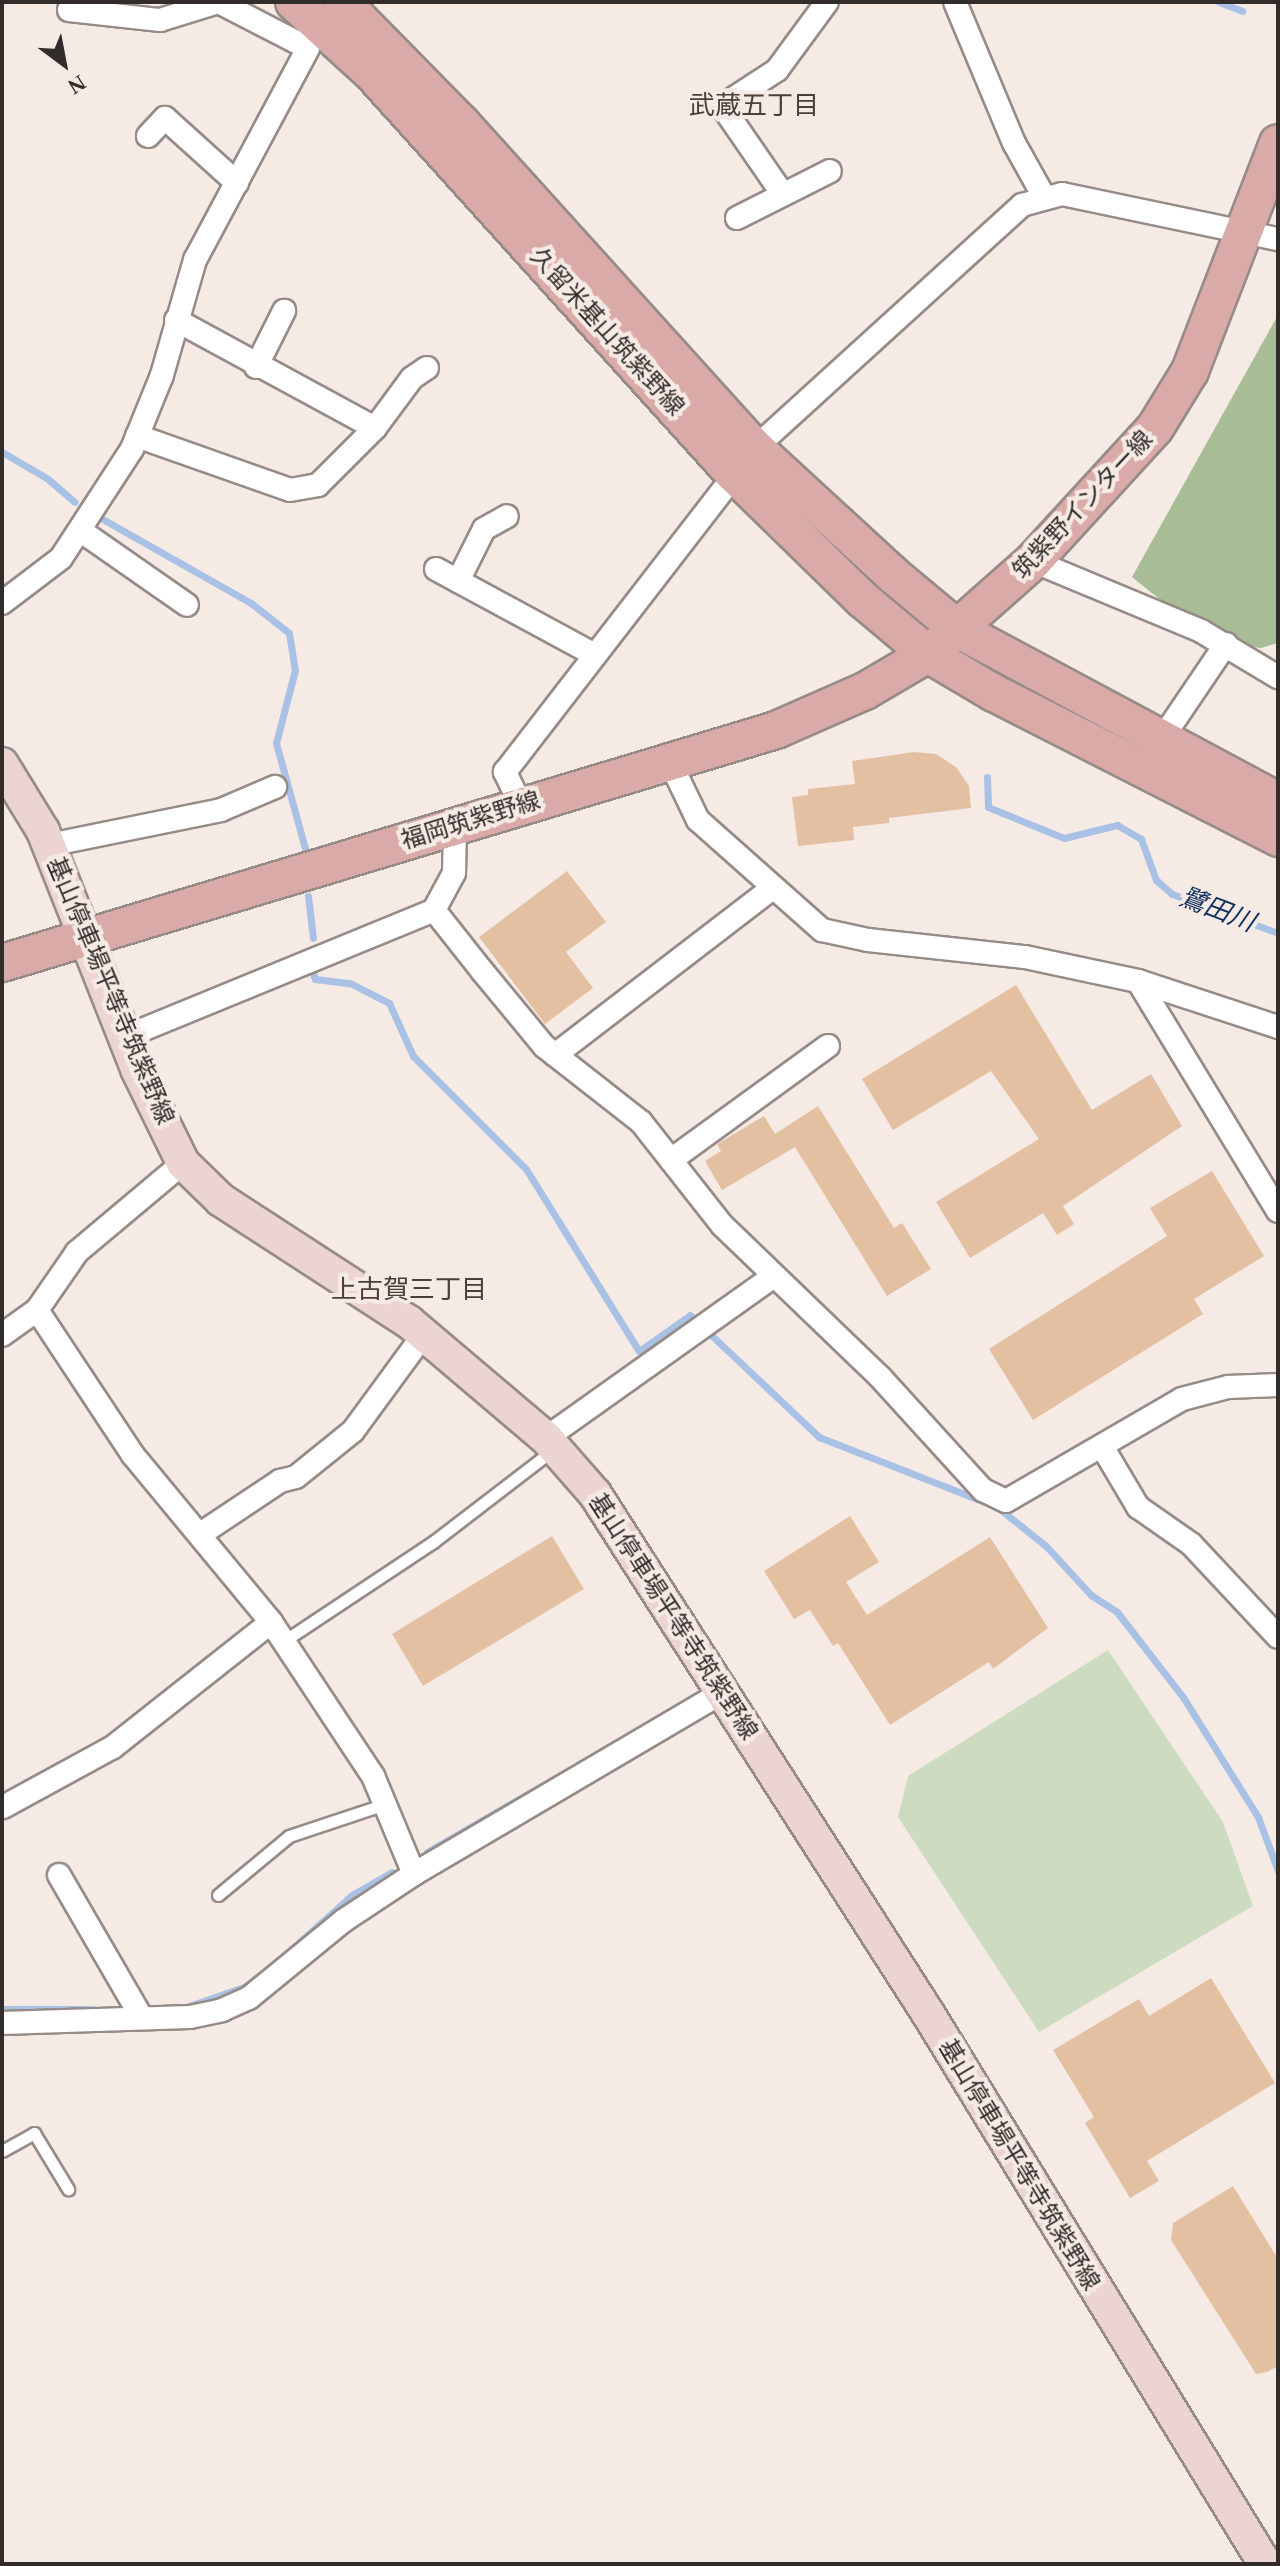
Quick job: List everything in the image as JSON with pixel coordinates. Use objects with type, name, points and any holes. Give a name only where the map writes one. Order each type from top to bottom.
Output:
[{"type":"main road","name":"久留米基山筑紫野線","points":[[294,2],[441,145],[744,461],[959,630]]},
{"type":"main road","name":"久留米基山筑紫野線","points":[[342,2],[461,123],[862,599],[928,654]]},
{"type":"main road","name":"筑紫野インター線","points":[[928,654],[959,630],[1033,561],[1155,428],[1190,371],[1262,235],[1278,143]]},
{"type":"main road","points":[[959,630],[1278,801]]},
{"type":"main road","points":[[928,654],[1073,737],[1278,838]]},
{"type":"main road","name":"福岡筑紫野線","points":[[2,963],[776,730],[865,691],[928,654]]},
{"type":"main road","name":"基山停車場平等寺筑紫野線","points":[[2,764],[49,845],[125,1037],[183,1163],[221,1200],[424,1334],[550,1444],[595,1494],[929,2015],[1265,2564]]},
{"type":"street","points":[[2,603],[61,558],[81,531],[137,436],[162,375],[195,260],[308,48],[218,2],[160,20],[69,10]]},
{"type":"street","points":[[782,193],[722,106],[777,70],[827,2]]},
{"type":"street","points":[[955,2],[1014,143],[1043,195]]},
{"type":"street","points":[[148,136],[165,118],[237,183]]},
{"type":"street","points":[[737,218],[830,171]]},
{"type":"street","points":[[521,805],[505,772],[744,461],[1022,205],[1043,195],[1062,194],[1262,235]]},
{"type":"street","points":[[256,367],[284,311]]},
{"type":"street","points":[[176,320],[256,367],[375,428]]},
{"type":"street","points":[[137,436],[290,490],[318,485],[375,428],[412,378],[427,368]]},
{"type":"street","points":[[458,581],[484,529],[507,516]]},
{"type":"street","points":[[81,531],[187,605]]},
{"type":"street","points":[[1033,561],[1226,644],[1278,677]]},
{"type":"street","points":[[436,569],[595,655]]},
{"type":"street","points":[[1161,740],[1226,644]]},
{"type":"street","points":[[671,764],[698,820],[822,930],[868,940],[1025,957],[1138,981],[1278,1027]]},
{"type":"street","points":[[49,845],[221,810],[275,787]]},
{"type":"street","points":[[125,1037],[434,910],[454,873],[455,826]]},
{"type":"street","points":[[555,1055],[773,888]]},
{"type":"street","points":[[434,910],[555,1055],[641,1122],[722,1225],[880,1377],[983,1490],[1006,1501],[1103,1448],[1182,1399],[1228,1387],[1278,1385]]},
{"type":"street","points":[[1138,981],[1278,1211]]},
{"type":"street","points":[[671,1160],[828,1046]]},
{"type":"street","points":[[2,1335],[37,1310],[77,1252],[183,1163]]},
{"type":"street","points":[[550,1444],[774,1276]]},
{"type":"street","points":[[37,1310],[133,1455],[202,1533],[284,1641],[373,1776],[414,1874]]},
{"type":"street","points":[[202,1533],[280,1481],[296,1477],[353,1431],[424,1334]]},
{"type":"street","points":[[1103,1448],[1138,1507],[1191,1544],[1278,1637]]},
{"type":"street","points":[[3,1807],[113,1747],[271,1622]]},
{"type":"street","points":[[2,2023],[190,2017],[249,1998],[343,1921],[414,1874],[723,1692]]},
{"type":"street","points":[[59,1875],[142,2018]]},
{"type":"lane","points":[[284,1641],[433,1542],[550,1444]]},
{"type":"lane","points":[[218,1895],[289,1836],[385,1804]]},
{"type":"lane","points":[[2,2151],[34,2133],[68,2189]]},
{"type":"green space","points":[[1278,315],[1278,643],[1261,648],[1215,644],[1132,577]]},
{"type":"green space","points":[[1108,1650],[1223,1822],[1253,1906],[1039,2032],[898,1817],[908,1776]]},
{"type":"building","points":[[914,752],[936,754],[956,767],[969,786],[971,808],[889,818],[889,823],[853,827],[854,840],[798,846],[792,797],[808,795],[808,789],[855,784],[852,761]]},
{"type":"building","points":[[567,871],[606,922],[566,952],[593,988],[545,1024],[479,937]]},
{"type":"building","points":[[1016,985],[1092,1110],[1151,1074],[1182,1126],[1063,1206],[1074,1224],[1057,1235],[1043,1213],[970,1258],[936,1202],[1039,1139],[991,1071],[893,1130],[862,1079]]},
{"type":"building","points":[[818,1106],[894,1228],[902,1223],[931,1269],[887,1296],[795,1147],[722,1190],[705,1161],[721,1151],[717,1144],[764,1116],[775,1134]]},
{"type":"building","points":[[1212,1171],[1264,1256],[1194,1299],[1203,1314],[1033,1420],[989,1349],[1167,1236],[1150,1208]]},
{"type":"building","points":[[850,1516],[879,1562],[846,1582],[867,1615],[990,1537],[1048,1628],[993,1669],[989,1662],[890,1725],[838,1643],[833,1646],[810,1610],[794,1619],[764,1571]]},
{"type":"building","points":[[552,1536],[584,1589],[423,1686],[392,1634]]},
{"type":"building","points":[[1211,1978],[1275,2083],[1147,2161],[1159,2181],[1130,2198],[1085,2123],[1094,2117],[1053,2050],[1139,1999],[1149,2016]]},
{"type":"building","points":[[1233,2186],[1278,2259],[1278,2366],[1256,2374],[1171,2240],[1173,2223]]},
{"type":"waterway","name":"鷺田川","points":[[1219,2],[1242,11]]},
{"type":"waterway","points":[[2,452],[48,479],[74,502]]},
{"type":"waterway","points":[[99,517],[251,603],[289,633],[295,670],[276,743],[305,848]]},
{"type":"waterway","name":"鷺田川","points":[[987,777],[988,807],[1064,838],[1117,825],[1141,839],[1156,880],[1172,894],[1278,933]]},
{"type":"waterway","points":[[308,896],[313,938]]},
{"type":"waterway","points":[[310,966],[315,979],[350,983],[389,1003],[413,1056],[526,1169],[639,1351],[690,1315],[819,1437],[985,1502]]},
{"type":"waterway","points":[[996,1506],[1046,1546],[1091,1595],[1117,1612],[1183,1697],[1258,1817],[1278,1871]]},
{"type":"waterway","points":[[427,1852],[631,1734]]},
{"type":"waterway","points":[[286,1954],[352,1895],[392,1872]]},
{"type":"waterway","points":[[189,2006],[244,1987],[261,1974]]},
{"type":"waterway","points":[[2,2009],[93,2009]]},
{"type":"district","name":"武蔵五丁目","points":[[754,106]]},
{"type":"district","name":"上古賀三丁目","points":[[409,1290]]}]
